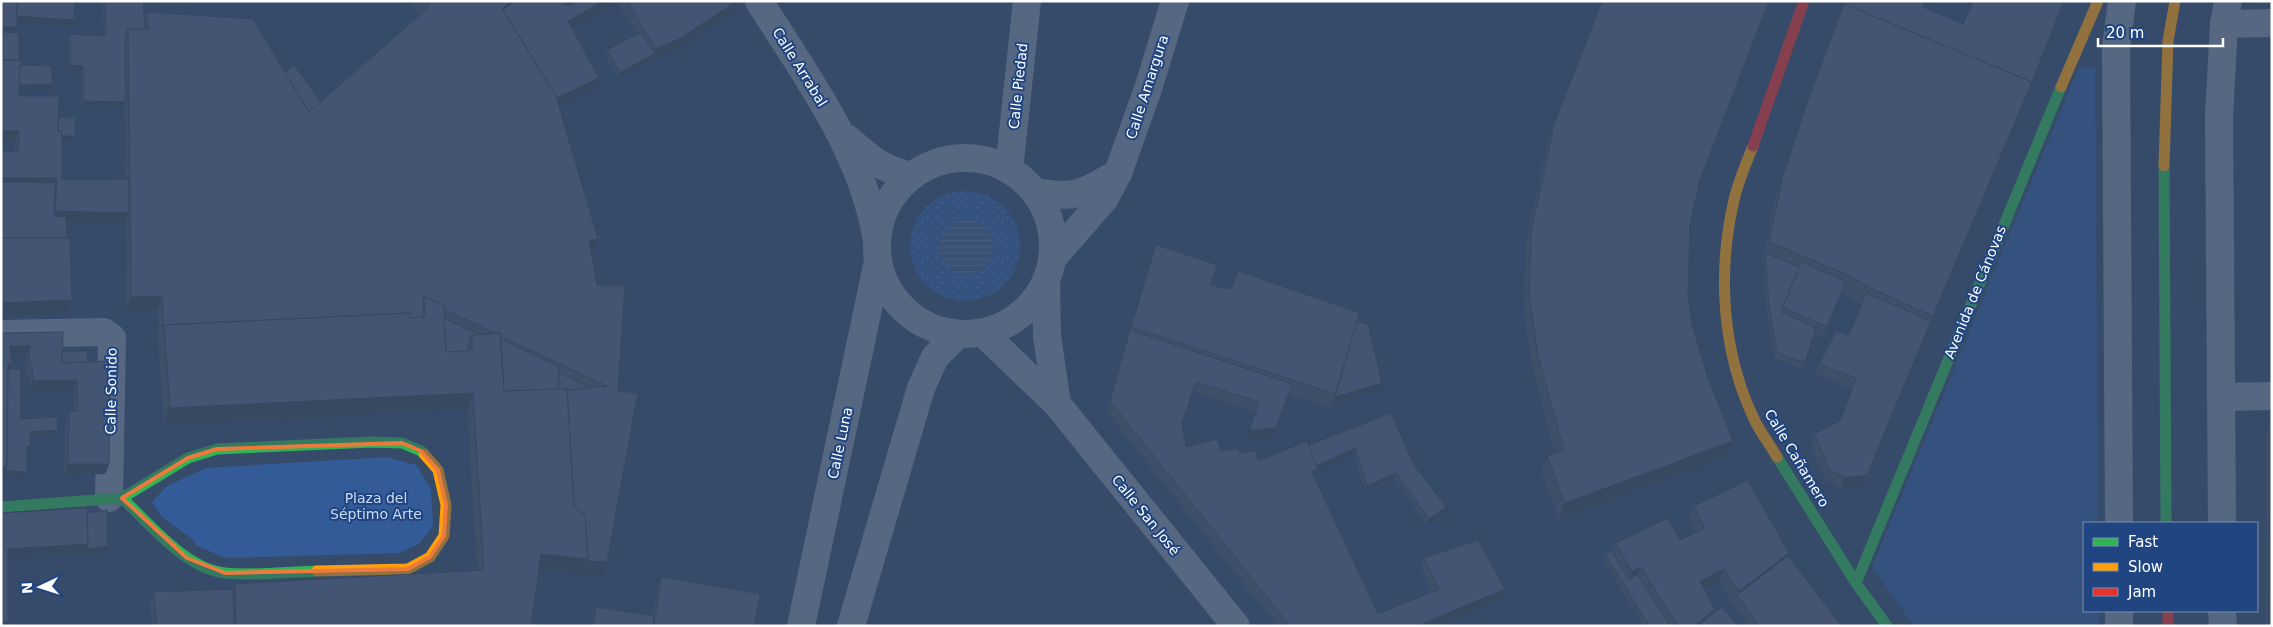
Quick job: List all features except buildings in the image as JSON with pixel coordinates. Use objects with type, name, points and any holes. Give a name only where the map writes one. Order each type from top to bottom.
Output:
[{"type":"street","name":"Calle Arrabal","points":[[759,1],[842,133],[870,202],[877,248]]},
{"type":"street","name":"Calle Piedad","points":[[1010,170],[1026,1]]},
{"type":"street","name":"Calle Amargura","points":[[1049,270],[1104,198],[1118,172],[1148,89],[1175,1]]},
{"type":"street","name":"Calle Cañamero","points":[[1804,1],[1734,199],[1726,246],[1724,302],[1734,363],[1755,421],[1856,583],[1886,626]]},
{"type":"street","name":"Avenida de Cánovas","points":[[1856,583],[2031,156],[2098,1]]},
{"type":"street","points":[[2119,522],[2116,48],[2122,1]]},
{"type":"street","points":[[2166,522],[2164,133],[2168,41],[2175,1]]},
{"type":"street","points":[[2222,522],[2219,117],[2226,12],[2272,23]]},
{"type":"street","name":"Calle Arrabal","points":[[842,133],[877,164],[890,171],[911,176]]},
{"type":"street","points":[[970,334],[921,323],[892,297],[877,248],[883,213],[894,192],[911,176],[933,163],[959,158],[985,160],[1010,170],[1035,192],[1046,213],[1052,236],[1049,270],[1048,336],[1057,404]]},
{"type":"street","points":[[1035,192],[1058,196],[1074,196],[1118,172]]},
{"type":"street","name":"Calle Luna","points":[[801,626],[877,248]]},
{"type":"street","points":[[851,626],[921,388],[935,357],[970,334],[1009,323],[1031,305],[1049,270]]},
{"type":"street","name":"Calle Sonido","points":[[1,334],[104,332],[112,338],[115,498]]},
{"type":"street","name":"Calle San José","points":[[970,334],[1057,404],[1236,626]]},
{"type":"street","points":[[2221,397],[2272,396]]},
{"type":"street","points":[[1,507],[115,498],[188,458],[217,449],[372,442],[402,443],[421,451],[438,470],[446,505],[444,536],[430,557],[408,569],[225,573],[206,568],[187,558],[115,498]]},
{"type":"street","points":[[2119,612],[2120,626]]},
{"type":"street","points":[[2168,612],[2168,626]]},
{"type":"street","points":[[2222,612],[2222,626]]},
{"type":"highlighted area","points":[[402,443],[421,451],[438,470],[446,505],[444,536],[430,557],[408,569],[225,573],[187,558],[122,498],[188,458],[217,449]]},
{"type":"green space","points":[[2095,67],[2098,522],[2083,522],[2083,612],[2098,612],[2099,626],[1914,626],[1872,567],[2078,69]]},
{"type":"green space","points":[[965,191],[986,195],[1004,207],[1016,225],[1020,246],[1016,267],[1004,285],[986,297],[965,301],[944,297],[926,285],[914,267],[910,246],[914,225],[926,207],[944,195]]},
{"type":"green space","name":"Plaza del Séptimo Arte","points":[[387,457],[416,465],[431,489],[433,526],[419,544],[399,553],[226,558],[197,546],[192,539],[162,517],[152,502],[167,486],[206,468]]},
{"type":"shaded area","points":[[966,220],[976,222],[985,228],[991,237],[993,247],[991,257],[985,266],[976,272],[966,274],[956,272],[947,266],[941,257],[939,247],[941,237],[947,228],[956,222]]},
{"type":"traffic: fast","points":[[1856,583],[2061,87]]},
{"type":"traffic: fast","points":[[2164,166],[2166,522]]},
{"type":"traffic: fast","points":[[1,507],[122,498],[188,458],[217,449],[372,442],[402,443],[424,454]]},
{"type":"traffic: fast","points":[[1777,457],[1856,583],[1887,626]]},
{"type":"traffic: fast","points":[[122,498],[169,544],[196,563],[211,570],[247,574],[317,571]]},
{"type":"traffic: slow","points":[[2061,87],[2098,1]]},
{"type":"traffic: slow","points":[[2164,166],[2168,41],[2175,1]]},
{"type":"traffic: slow","points":[[1753,146],[1738,186],[1729,228],[1725,256],[1726,312],[1735,368],[1744,395],[1757,426],[1777,457]]},
{"type":"traffic: slow","points":[[317,571],[408,569],[430,557],[444,536],[446,505],[438,470],[424,454]]},
{"type":"traffic: jam","points":[[1753,146],[1804,1]]},
{"type":"traffic: jam","points":[[2168,612],[2168,626]]}]
